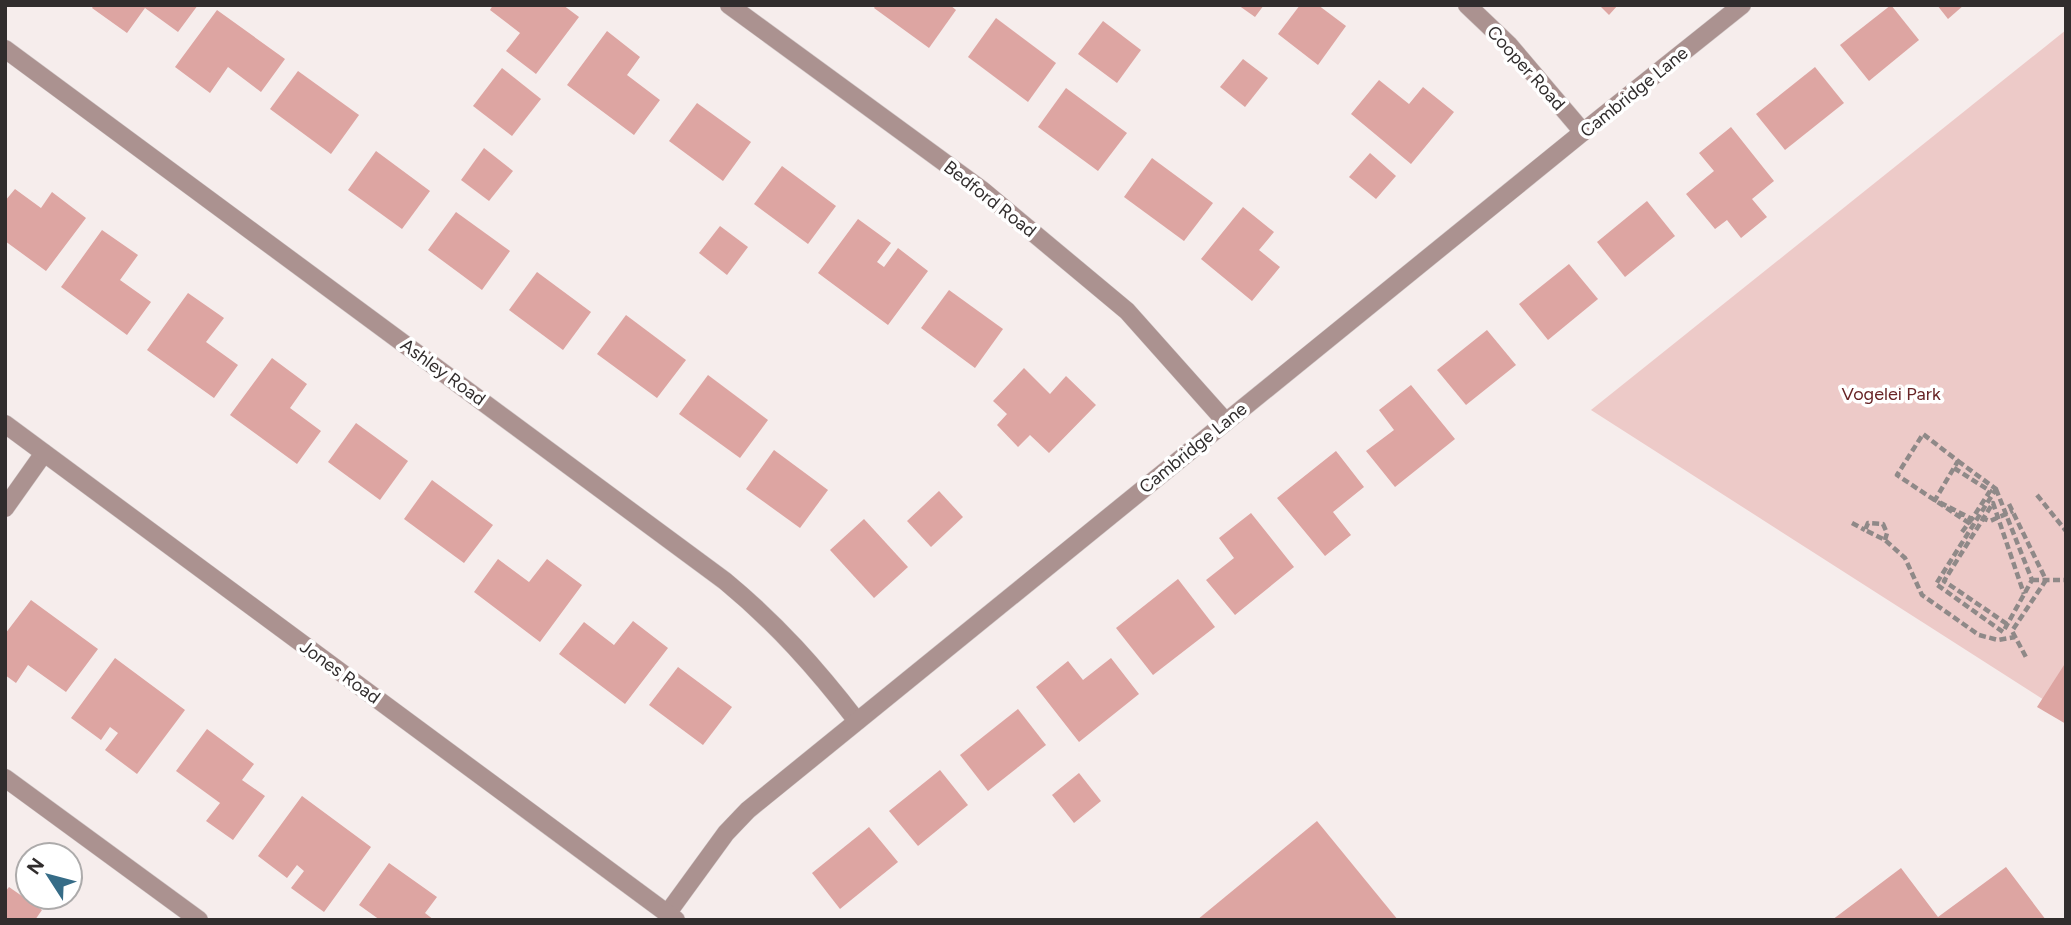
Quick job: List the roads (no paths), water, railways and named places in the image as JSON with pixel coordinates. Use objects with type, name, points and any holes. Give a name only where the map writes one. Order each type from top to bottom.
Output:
[{"type":"street","name":"Bedford Road","points":[[729,5],[982,190],[1117,302],[1226,422]]},
{"type":"street","name":"Cooper Road","points":[[1467,5],[1509,45],[1583,132]]},
{"type":"street","name":"Cambridge Lane","points":[[671,917],[726,833],[748,810],[1742,5]]},
{"type":"street","name":"Ashley Road","points":[[5,49],[725,581],[761,611],[795,646],[857,721]]},
{"type":"street","name":"Jones Road","points":[[5,424],[671,917]]},
{"type":"street","points":[[5,508],[44,453]]},
{"type":"street","points":[[5,778],[199,920]]},
{"type":"park label","name":"Vogelei Park","points":[[1891,394]]}]
